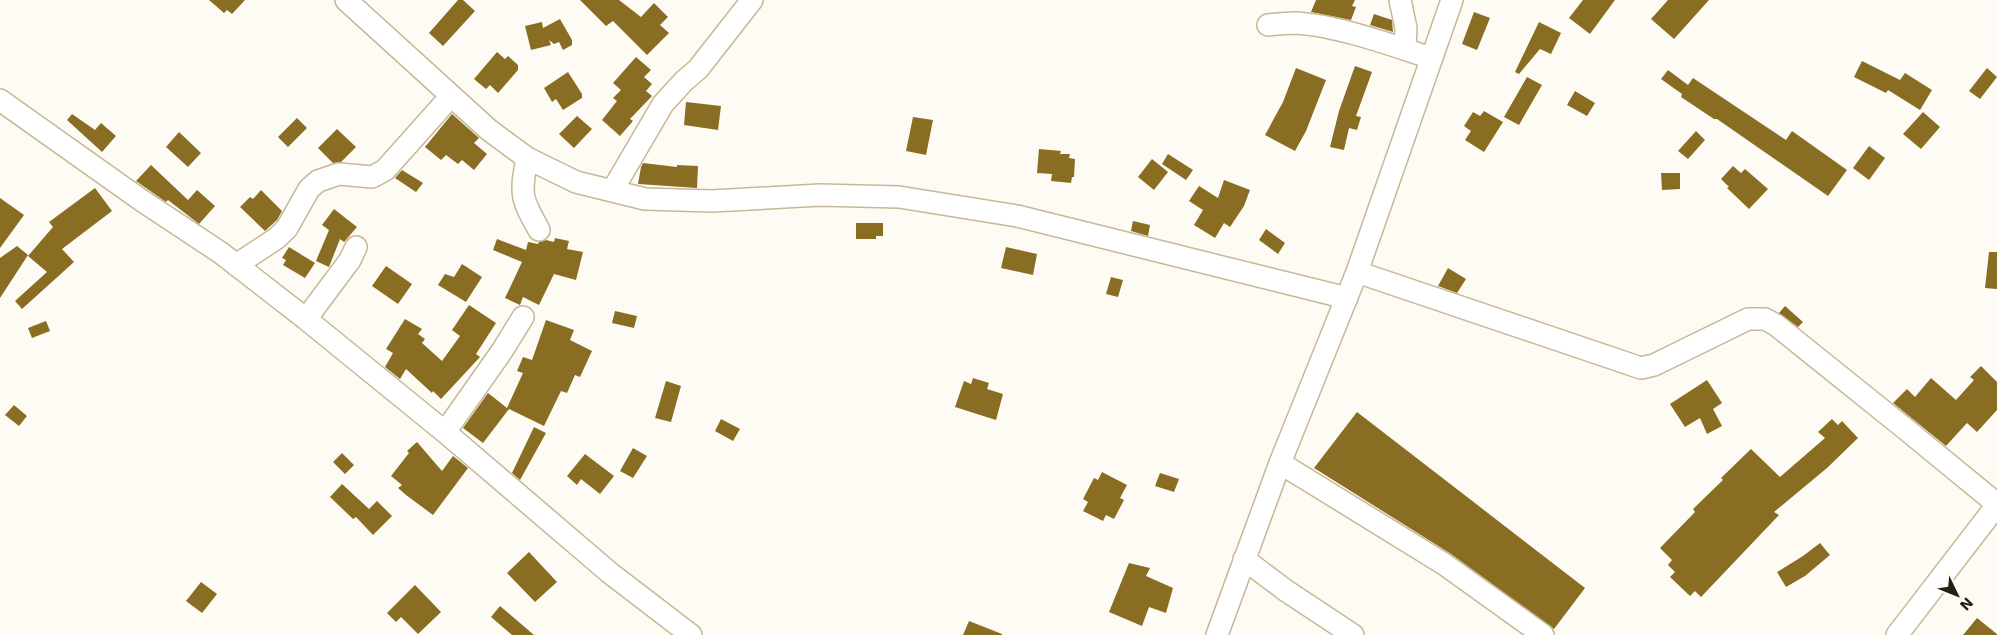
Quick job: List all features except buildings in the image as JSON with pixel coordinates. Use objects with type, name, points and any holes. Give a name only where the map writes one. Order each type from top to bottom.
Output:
[{"type":"street","points":[[346,0],[489,130],[527,158],[576,182],[645,199],[712,201],[820,195],[899,198],[1017,216],[1347,298]]},
{"type":"street","points":[[612,191],[664,104],[684,81],[698,69],[752,0]]},
{"type":"street","points":[[1400,0],[1406,28],[1405,49]]},
{"type":"street","points":[[1217,635],[1280,463],[1357,272],[1452,0]]},
{"type":"street","points":[[1268,25],[1294,23],[1314,25],[1405,49],[1431,58]]},
{"type":"street","points":[[236,265],[277,238],[286,228],[309,189],[318,181],[339,174],[372,176],[385,170],[451,96]]},
{"type":"street","points":[[0,100],[236,265],[306,319],[444,432],[610,573],[686,634]]},
{"type":"street","points":[[527,158],[522,187],[525,205],[539,230]]},
{"type":"street","points":[[306,319],[350,260],[356,247]]},
{"type":"street","points":[[1357,272],[1641,368],[1654,365],[1748,319],[1765,319],[1776,325],[1997,505],[1896,635]]},
{"type":"street","points":[[444,432],[497,358],[523,317]]},
{"type":"street","points":[[1280,463],[1444,564],[1544,635]]},
{"type":"street","points":[[1244,559],[1285,590],[1353,635]]}]
